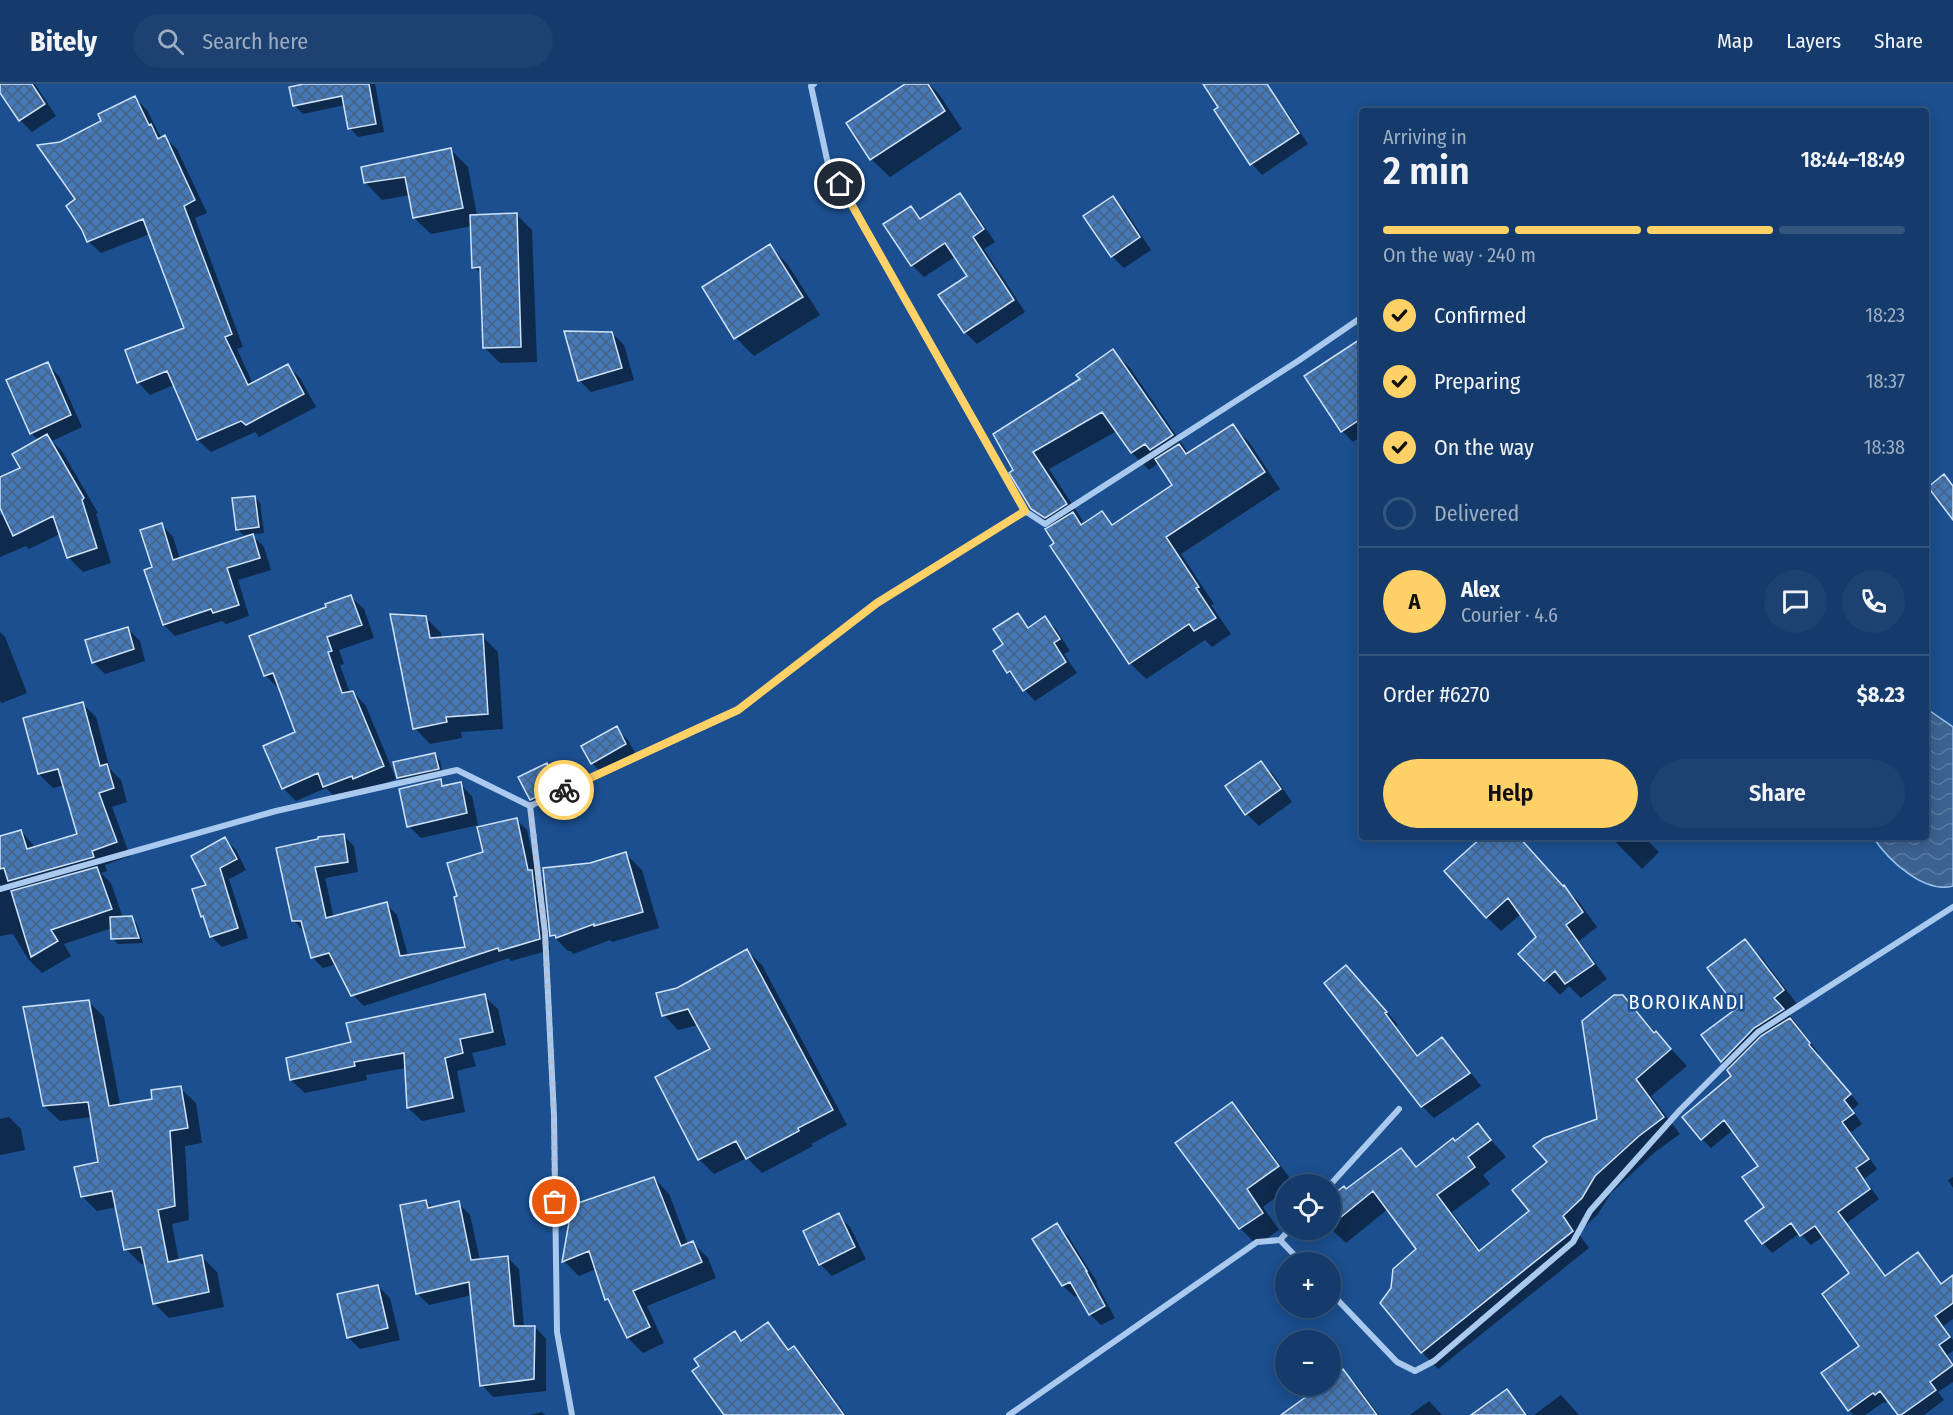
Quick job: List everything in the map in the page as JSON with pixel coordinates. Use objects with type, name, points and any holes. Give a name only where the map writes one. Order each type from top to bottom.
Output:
[{"type":"street","points":[[814,84],[811,86],[828,164],[1025,511],[1045,524],[1359,319]]},
{"type":"street","points":[[530,806],[738,710],[877,603],[1025,511]]},
{"type":"street","points":[[0,889],[276,811],[457,770],[530,806]]},
{"type":"street","points":[[530,806],[545,933],[554,1116],[557,1332],[572,1415]]},
{"type":"street","points":[[1341,1303],[1397,1362],[1415,1371],[1434,1362],[1573,1242],[1590,1211],[1680,1110],[1758,1032],[1953,907]]},
{"type":"street","points":[[1340,1174],[1399,1109]]},
{"type":"street","points":[[1009,1415],[1257,1242],[1280,1240],[1291,1252]]},
{"type":"water","points":[[1929,711],[1953,727],[1953,886],[1930,885],[1919,880],[1897,865],[1875,840],[1929,840]]},
{"type":"building","points":[[0,84],[32,84],[45,104],[19,121],[0,93]]},
{"type":"building","points":[[304,84],[369,84],[376,124],[348,129],[342,96],[293,106],[289,87]]},
{"type":"building","points":[[905,84],[928,84],[945,111],[870,160],[846,123]]},
{"type":"building","points":[[1203,84],[1267,84],[1299,133],[1250,165],[1214,110],[1218,107]]},
{"type":"building","points":[[135,96],[158,139],[165,135],[195,200],[184,206],[232,334],[225,337],[248,385],[288,364],[304,394],[246,425],[241,421],[197,440],[167,371],[137,383],[125,350],[184,328],[143,219],[87,242],[66,206],[75,199],[37,145],[60,142],[101,121],[98,114]]},
{"type":"building","points":[[451,148],[463,208],[413,218],[405,177],[364,183],[361,167]]},
{"type":"building","points":[[960,193],[984,229],[973,237],[1014,300],[964,333],[938,295],[967,276],[945,243],[911,266],[883,224],[911,206],[920,219]]},
{"type":"building","points":[[1113,196],[1140,237],[1111,257],[1083,216]]},
{"type":"building","points":[[517,213],[521,347],[483,348],[480,267],[472,268],[470,215]]},
{"type":"building","points":[[770,244],[803,297],[734,339],[702,287]]},
{"type":"building","points":[[564,331],[612,332],[622,368],[578,381]]},
{"type":"building","points":[[1359,340],[1359,420],[1341,432],[1304,376]]},
{"type":"building","points":[[1113,349],[1173,435],[1150,450],[1145,444],[1131,453],[1102,412],[1033,452],[1067,504],[1045,518],[1031,509],[1009,473],[1013,470],[993,434],[1080,379],[1076,375]]},
{"type":"building","points":[[48,362],[71,415],[30,434],[6,380]]},
{"type":"building","points":[[1233,424],[1265,472],[1166,537],[1199,587],[1196,588],[1216,618],[1194,631],[1189,624],[1129,664],[1050,546],[1054,543],[1045,529],[1073,512],[1081,525],[1102,511],[1112,525],[1172,485],[1155,459],[1179,444],[1186,454]]},
{"type":"building","points":[[47,434],[84,498],[82,500],[97,548],[67,558],[53,516],[13,536],[0,508],[0,477],[20,468],[12,454]]},
{"type":"building","points":[[1944,474],[1953,486],[1953,520],[1929,488]]},
{"type":"building","points":[[255,496],[259,527],[236,530],[232,498]]},
{"type":"building","points":[[162,523],[173,560],[253,534],[260,558],[227,568],[239,605],[213,613],[211,609],[163,625],[144,570],[152,567],[140,530]]},
{"type":"building","points":[[351,595],[362,625],[327,637],[332,651],[328,652],[342,693],[353,691],[384,766],[353,779],[352,776],[323,787],[318,773],[282,789],[263,746],[295,732],[273,673],[264,676],[249,636],[326,607],[325,604]]},
{"type":"building","points":[[1018,613],[1028,628],[1045,616],[1060,639],[1054,643],[1066,662],[1023,691],[1010,671],[1007,673],[993,651],[1003,644],[993,629]]},
{"type":"building","points":[[390,614],[426,616],[430,638],[483,634],[488,714],[446,717],[447,722],[413,729]]},
{"type":"building","points":[[128,627],[134,649],[92,663],[85,640]]},
{"type":"building","points":[[83,702],[100,766],[107,764],[114,788],[99,793],[117,842],[92,851],[94,857],[8,881],[4,868],[0,869],[0,836],[21,830],[27,849],[77,834],[58,769],[38,774],[23,718]]},
{"type":"building","points":[[617,726],[626,744],[591,764],[581,746]]},
{"type":"building","points":[[435,753],[439,769],[397,778],[393,762]]},
{"type":"building","points":[[1261,761],[1281,789],[1245,815],[1225,786]]},
{"type":"building","points":[[547,763],[559,787],[530,800],[518,777]]},
{"type":"building","points":[[441,779],[442,786],[461,782],[467,813],[407,827],[399,789]]},
{"type":"building","points":[[517,818],[528,870],[532,870],[540,939],[499,951],[498,948],[351,996],[329,953],[311,958],[301,921],[292,921],[276,848],[318,839],[318,837],[344,834],[348,862],[315,867],[326,918],[387,902],[400,956],[465,947],[454,897],[457,896],[447,863],[483,852],[477,827]]},
{"type":"building","points":[[225,837],[237,859],[220,868],[238,928],[210,937],[192,889],[206,885],[191,856]]},
{"type":"building","points":[[1479,840],[1522,840],[1564,885],[1583,912],[1566,925],[1594,964],[1565,984],[1555,971],[1544,981],[1518,954],[1536,937],[1508,898],[1486,918],[1444,871]]},
{"type":"building","points":[[626,852],[643,912],[594,926],[594,924],[556,938],[555,935],[550,936],[543,868],[590,863]]},
{"type":"building","points":[[97,867],[112,909],[51,930],[58,941],[31,957],[11,891]]},
{"type":"building","points":[[132,916],[139,938],[111,939],[110,917]]},
{"type":"building","points":[[1745,939],[1784,990],[1774,998],[1784,1009],[1754,1028],[1721,1062],[1701,1035],[1737,1008],[1707,968]]},
{"type":"building","points":[[747,949],[833,1110],[746,1159],[736,1141],[698,1160],[655,1077],[710,1049],[688,1009],[662,1016],[656,993],[677,988]]},
{"type":"building","points":[[1346,965],[1387,1012],[1385,1013],[1417,1056],[1442,1037],[1470,1073],[1421,1107],[1324,983]]},
{"type":"building","points":[[485,994],[493,1032],[460,1039],[463,1053],[445,1058],[453,1098],[407,1108],[404,1053],[354,1062],[355,1066],[290,1080],[286,1058],[351,1042],[346,1023]]},
{"type":"building","points":[[1614,995],[1623,995],[1654,1033],[1656,1031],[1671,1049],[1636,1079],[1664,1117],[1639,1136],[1595,1176],[1582,1198],[1563,1216],[1573,1231],[1421,1353],[1380,1303],[1391,1288],[1393,1269],[1416,1249],[1373,1191],[1341,1217],[1341,1188],[1344,1186],[1346,1189],[1401,1148],[1416,1167],[1453,1138],[1455,1141],[1478,1123],[1491,1140],[1468,1157],[1475,1167],[1437,1195],[1479,1251],[1529,1211],[1512,1190],[1547,1162],[1533,1146],[1544,1138],[1597,1119],[1582,1021]]},
{"type":"building","points":[[89,1000],[109,1106],[152,1099],[151,1090],[181,1086],[188,1128],[170,1131],[175,1206],[158,1210],[168,1262],[202,1255],[209,1292],[153,1304],[141,1247],[124,1250],[112,1191],[81,1197],[74,1167],[98,1162],[88,1102],[43,1106],[23,1007]]},
{"type":"building","points":[[1790,1018],[1810,1043],[1809,1045],[1851,1094],[1844,1100],[1854,1113],[1842,1122],[1869,1159],[1856,1168],[1870,1189],[1838,1212],[1885,1276],[1918,1252],[1941,1284],[1953,1275],[1953,1303],[1935,1316],[1950,1337],[1939,1345],[1953,1365],[1930,1382],[1936,1390],[1901,1415],[1898,1415],[1880,1391],[1875,1395],[1873,1393],[1848,1411],[1821,1373],[1859,1346],[1822,1294],[1849,1273],[1815,1226],[1800,1236],[1791,1223],[1762,1244],[1745,1221],[1764,1207],[1742,1177],[1758,1166],[1724,1120],[1701,1140],[1682,1117],[1731,1076],[1727,1070],[1761,1036]]},
{"type":"building","points":[[1232,1102],[1279,1166],[1247,1189],[1263,1213],[1239,1229],[1175,1143]]},
{"type":"building","points":[[654,1177],[681,1246],[693,1241],[702,1262],[633,1291],[650,1327],[627,1338],[608,1299],[605,1300],[589,1251],[562,1262],[572,1205]]},
{"type":"building","points":[[426,1200],[428,1208],[459,1201],[471,1260],[508,1256],[514,1326],[535,1326],[534,1379],[480,1386],[469,1282],[416,1294],[400,1205]]},
{"type":"building","points":[[839,1213],[855,1247],[819,1265],[803,1231]]},
{"type":"building","points":[[1057,1223],[1087,1271],[1105,1306],[1089,1315],[1070,1282],[1062,1286],[1032,1239]]},
{"type":"building","points":[[378,1285],[388,1328],[347,1338],[337,1294]]},
{"type":"building","points":[[768,1322],[788,1350],[794,1346],[844,1415],[724,1415],[692,1371],[699,1366],[694,1359],[735,1331],[741,1341]]},
{"type":"building","points":[[1343,1369],[1377,1415],[1281,1415],[1307,1396],[1341,1396],[1341,1371]]},
{"type":"building","points":[[1507,1389],[1526,1415],[1471,1415]]},
{"type":"way so far","points":[[555,1202],[554,1116],[545,933],[530,806],[564,790]]},
{"type":"district","name":"BOROIKANDI","points":[[1687,1002]]},
{"type":"route","points":[[564,790],[738,710],[877,603],[1025,511],[840,184]]}]
